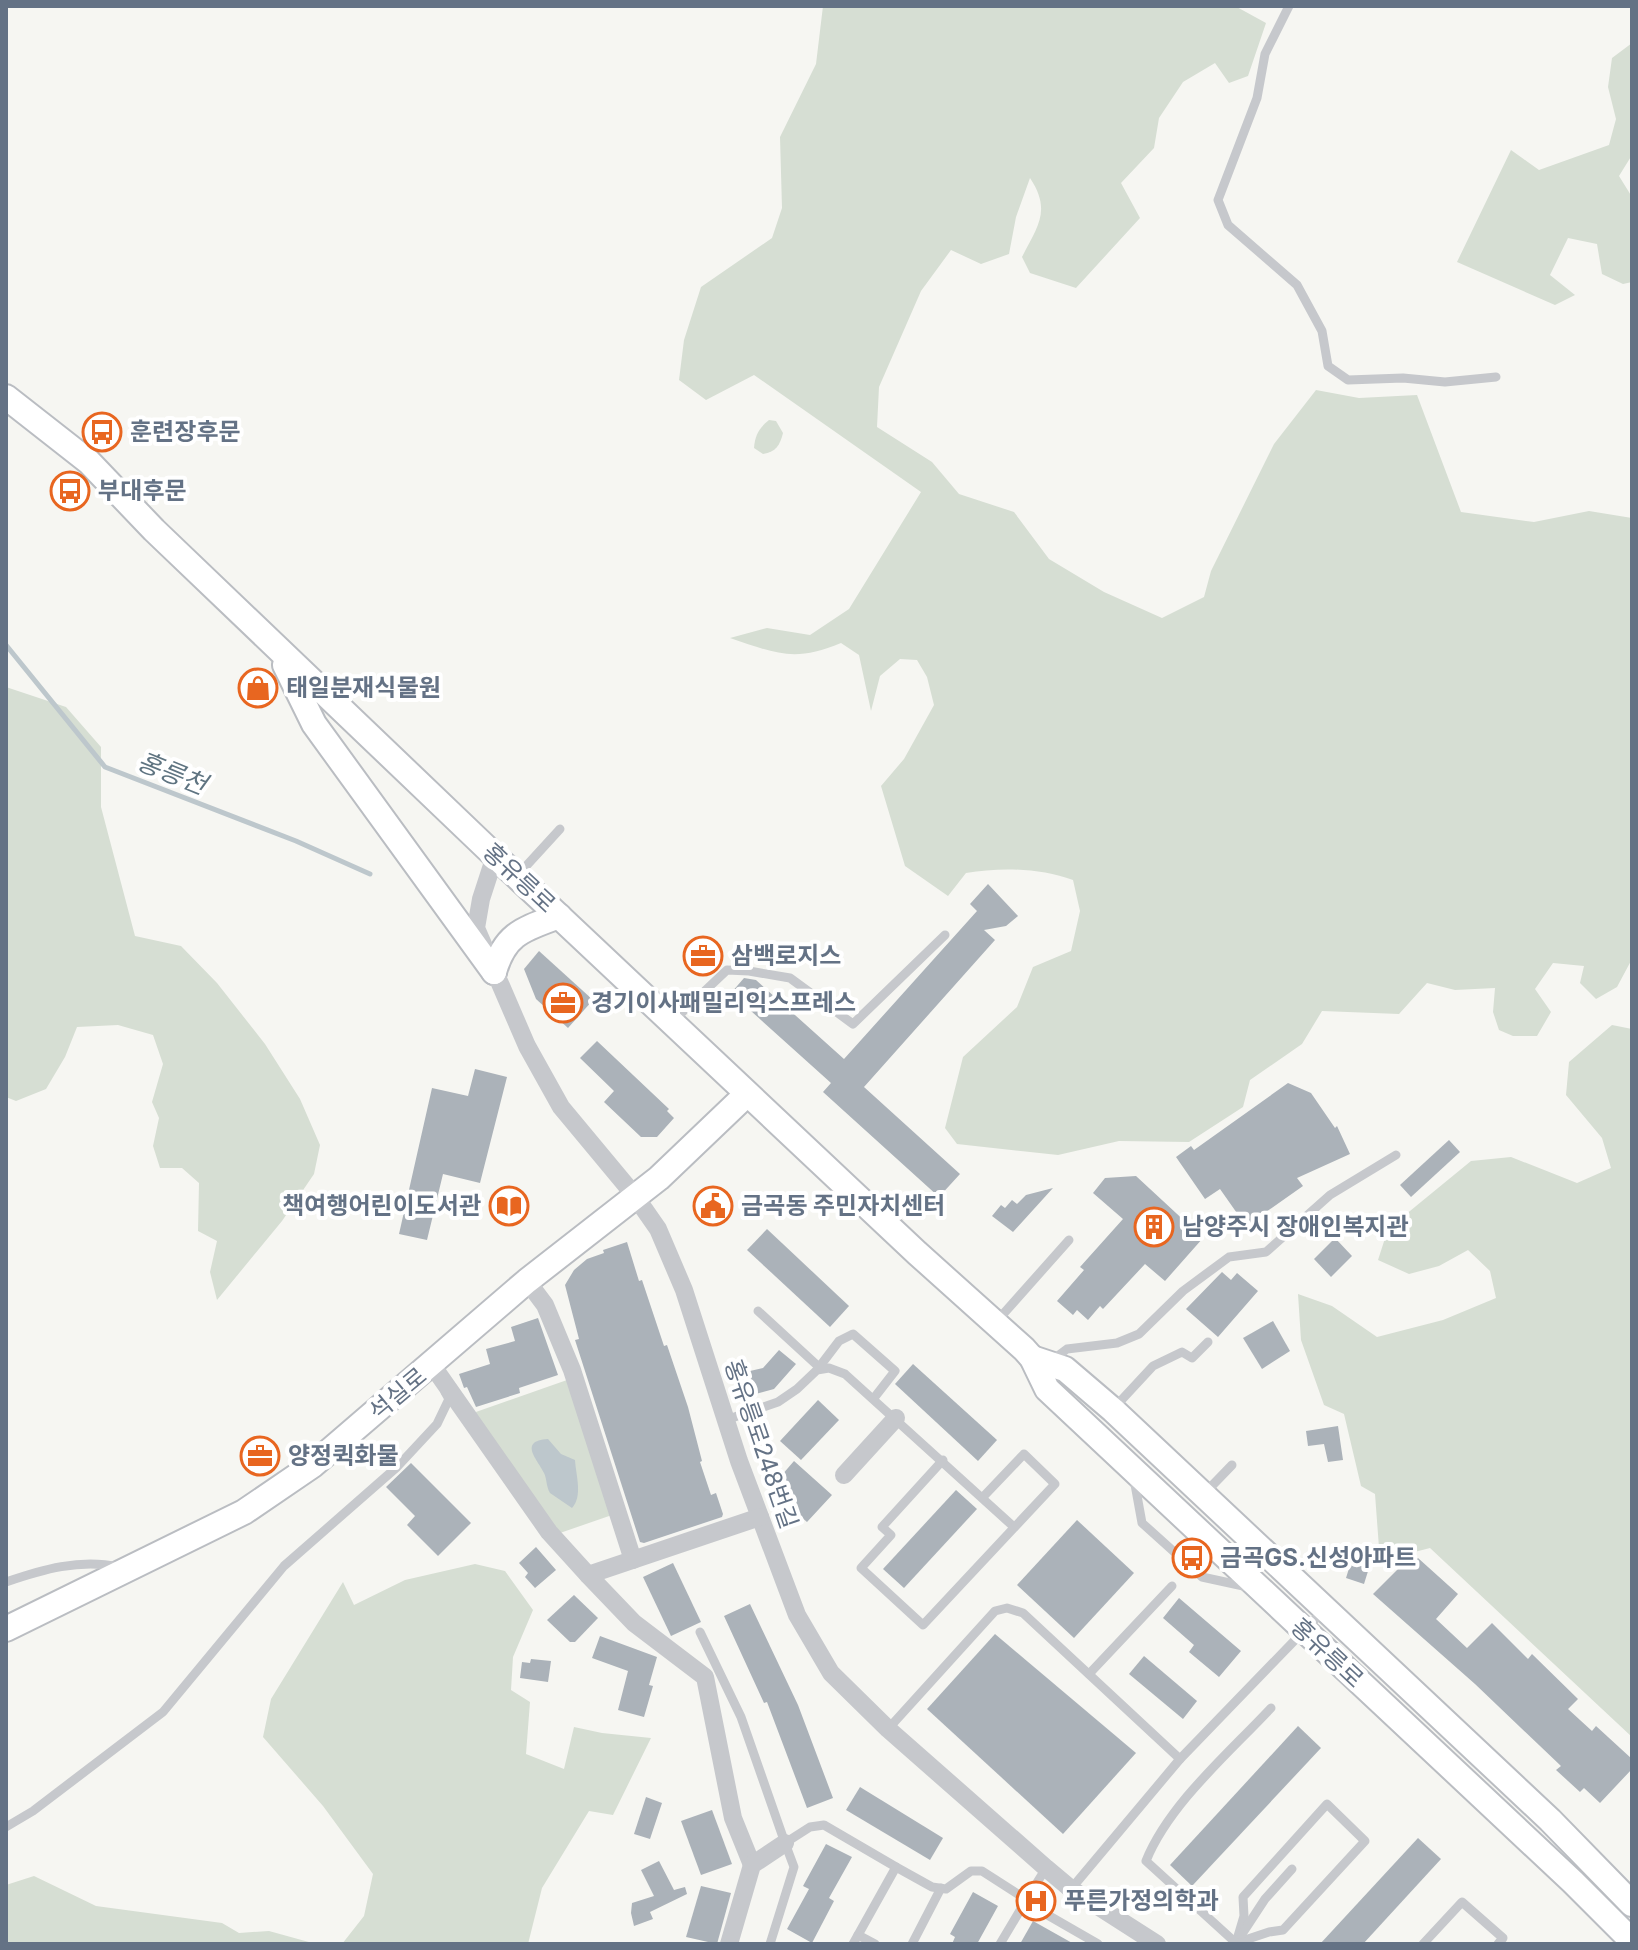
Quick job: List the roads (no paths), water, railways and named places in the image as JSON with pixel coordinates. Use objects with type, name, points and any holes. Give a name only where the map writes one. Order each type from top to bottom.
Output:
[{"type":"street","name":"홍유릉로","points":[[6,397],[89,462],[154,530],[495,856],[994,1323],[1040,1360],[1065,1369],[1113,1410],[1550,1820],[1632,1904]]},
{"type":"street","points":[[277,648],[314,724],[494,972]]},
{"type":"street","name":"홍유릉로248번길","points":[[495,856],[481,899],[476,928],[494,972],[527,1046],[561,1107],[635,1196],[658,1229],[684,1290],[726,1420],[797,1615],[831,1673],[888,1729],[1071,1889],[1157,1944]]},
{"type":"street","points":[[494,972],[500,951],[518,932],[559,916]]},
{"type":"street","name":"석실로","points":[[6,1629],[244,1512],[313,1465],[527,1281],[659,1178],[747,1094]]},
{"type":"street","points":[[527,1281],[545,1305],[572,1370],[633,1560]]},
{"type":"street","name":"홍유릉로","points":[[1040,1360],[1047,1389],[1573,1882],[1632,1941]]},
{"type":"street","points":[[432,1365],[549,1532],[634,1623],[705,1677],[733,1818],[752,1865],[729,1944]]},
{"type":"street","points":[[844,1475],[896,1418]]},
{"type":"street","points":[[588,1575],[760,1517]]},
{"type":"street","points":[[752,1865],[785,1843]]},
{"type":"lane","points":[[1289,6],[1265,54],[1257,98],[1218,200],[1228,225],[1297,285],[1322,331],[1328,366],[1348,380],[1403,378],[1445,382],[1496,377]]},
{"type":"lane","points":[[517,876],[560,829]]},
{"type":"lane","points":[[671,1022],[727,970],[790,978],[853,1024],[945,935]]},
{"type":"lane","points":[[1040,1360],[1067,1349],[1117,1343],[1139,1334],[1183,1291],[1229,1257],[1266,1252],[1330,1195],[1396,1155]]},
{"type":"lane","points":[[994,1323],[1069,1240]]},
{"type":"lane","points":[[758,1311],[818,1369],[829,1368],[845,1374],[874,1398],[1014,1527]]},
{"type":"lane","points":[[726,1420],[778,1402],[818,1369],[839,1341],[853,1334],[895,1371],[874,1398]]},
{"type":"lane","points":[[1113,1410],[1153,1366],[1182,1352],[1192,1358],[1208,1342]]},
{"type":"lane","points":[[6,1827],[33,1811],[163,1712],[284,1566],[397,1467],[437,1424],[449,1399],[432,1365]]},
{"type":"lane","points":[[943,1460],[882,1527],[891,1535],[861,1568],[923,1625],[1055,1484],[1024,1454],[983,1497]]},
{"type":"lane","points":[[1203,1495],[1232,1465]]},
{"type":"lane","points":[[6,1582],[43,1569],[76,1565],[111,1565],[129,1570]]},
{"type":"lane","points":[[1089,1674],[1172,1586]]},
{"type":"lane","points":[[888,1729],[995,1611],[1007,1608],[1023,1613],[1180,1759]]},
{"type":"lane","points":[[1071,1889],[1180,1759],[1326,1608]]},
{"type":"lane","points":[[700,1632],[741,1717],[794,1867],[770,1944]]},
{"type":"lane","points":[[1236,1944],[1146,1861],[1155,1838],[1171,1815],[1271,1708]]},
{"type":"lane","points":[[1327,1804],[1365,1841],[1283,1930],[1236,1944],[1244,1916],[1243,1897],[1327,1804]]},
{"type":"lane","points":[[785,1843],[810,1827],[824,1825],[932,1887],[946,1889],[971,1871],[982,1871],[1098,1944]]},
{"type":"lane","points":[[875,1944],[856,1940],[896,1867]]},
{"type":"lane","points":[[1000,1944],[1046,1868]]},
{"type":"lane","points":[[1236,1944],[1265,1899],[1292,1869]]},
{"type":"lane","points":[[912,1944],[941,1888]]},
{"type":"lane","points":[[1423,1944],[1462,1902],[1503,1938],[1498,1944]]},
{"type":"waterway","name":"홍릉천","points":[[6,645],[105,767],[296,841],[370,874]]},
{"type":"place","name":"훈련장후문","points":[[102,432]]},
{"type":"place","name":"부대후문","points":[[70,491]]},
{"type":"place","name":"태일분재식물원","points":[[258,688]]},
{"type":"place","name":"삼백로지스","points":[[703,956]]},
{"type":"place","name":"경기이사패밀리익스프레스","points":[[563,1003]]},
{"type":"place","name":"책여행어린이도서관","points":[[509,1206]]},
{"type":"place","name":"금곡동 주민자치센터","points":[[713,1206]]},
{"type":"place","name":"남양주시 장애인복지관","points":[[1154,1227]]},
{"type":"place","name":"양정퀵화물","points":[[260,1456]]},
{"type":"place","name":"금곡GS.신성아파트","points":[[1192,1558]]},
{"type":"place","name":"푸른가정의학과","points":[[1036,1901]]}]
